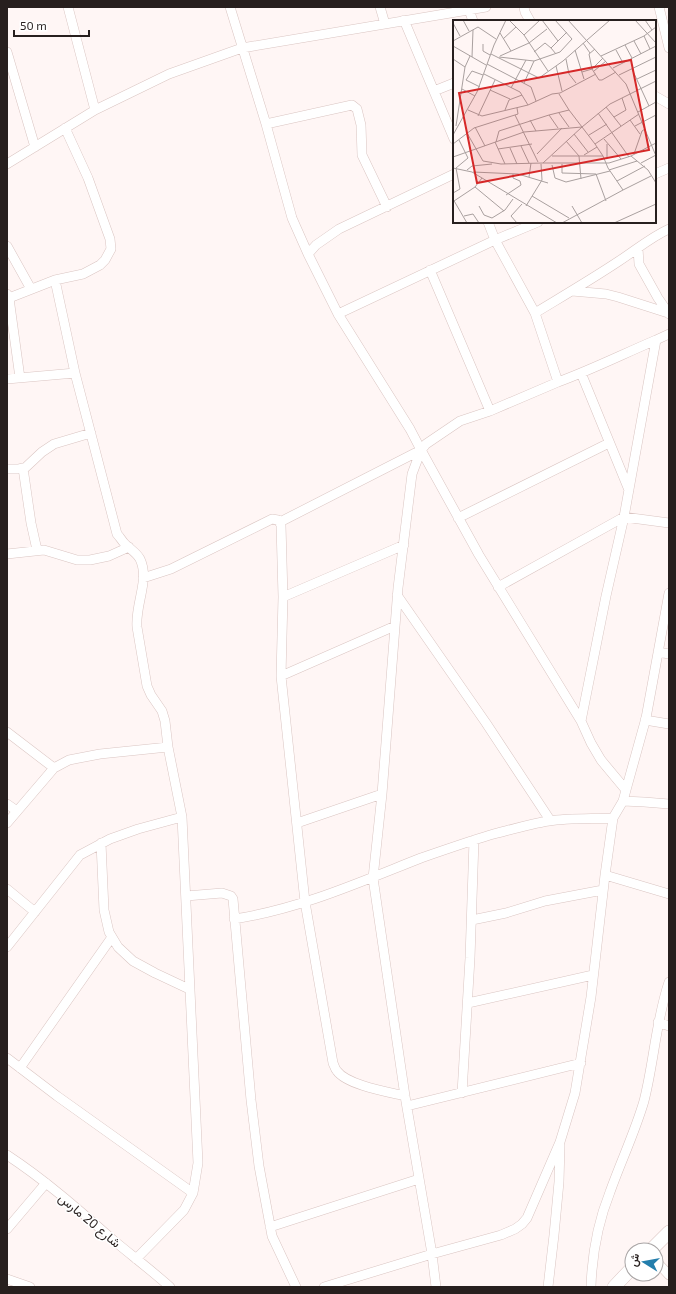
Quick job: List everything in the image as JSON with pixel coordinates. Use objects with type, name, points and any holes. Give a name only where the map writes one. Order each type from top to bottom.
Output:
[{"type":"street","points":[[68,7],[95,110]]},
{"type":"street","points":[[230,7],[266,124],[292,218],[338,314],[410,429],[458,518],[498,587],[581,721],[601,760],[626,790]]},
{"type":"street","points":[[380,7],[385,24]]},
{"type":"street","points":[[7,164],[95,110],[170,74],[242,48],[469,8],[486,7]]},
{"type":"street","points":[[524,7],[529,20]]},
{"type":"street","points":[[660,7],[669,48]]},
{"type":"street","points":[[469,8],[473,20]]},
{"type":"street","points":[[404,20],[453,137]]},
{"type":"street","points":[[7,52],[9,64],[35,147]]},
{"type":"street","points":[[434,91],[453,83]]},
{"type":"street","points":[[656,97],[669,104]]},
{"type":"street","points":[[266,124],[352,105],[357,109],[362,125],[362,155],[387,207]]},
{"type":"street","points":[[20,378],[8,296],[55,280],[83,274],[100,265],[108,255],[111,244],[88,178],[65,128]]},
{"type":"street","points":[[656,174],[669,168]]},
{"type":"street","points":[[308,254],[316,245],[339,229],[453,174]]},
{"type":"street","points":[[488,223],[495,240],[535,313],[558,382]]},
{"type":"street","points":[[338,314],[495,240],[536,223]]},
{"type":"street","points":[[535,313],[572,291],[658,234],[669,229]]},
{"type":"street","points":[[7,246],[31,289]]},
{"type":"street","points":[[638,248],[639,264],[668,313]]},
{"type":"street","points":[[430,270],[490,411]]},
{"type":"street","points":[[55,280],[75,373],[117,534],[139,558],[143,568],[143,578],[137,610],[137,627],[147,686],[162,711],[182,817],[189,988],[195,1072],[198,1163],[193,1194],[184,1210],[136,1259]]},
{"type":"street","points":[[572,291],[606,294],[668,313]]},
{"type":"street","points":[[436,1287],[432,1254],[405,1096],[373,878],[382,794],[397,595],[412,474],[421,450],[426,444],[460,421],[490,411],[558,382],[581,374],[616,356],[669,334]]},
{"type":"street","points":[[581,721],[606,596],[624,517],[656,340]]},
{"type":"street","points":[[7,379],[75,373]]},
{"type":"street","points":[[581,374],[629,490]]},
{"type":"street","points":[[7,469],[26,467],[42,452],[54,444],[91,433]]},
{"type":"street","points":[[458,518],[609,443]]},
{"type":"street","points":[[143,578],[171,569],[272,520],[278,520],[280,522],[421,450]]},
{"type":"street","points":[[23,468],[31,523],[37,550]]},
{"type":"street","points":[[498,587],[624,517],[669,523]]},
{"type":"street","points":[[280,522],[283,597],[281,676],[305,902],[333,1063],[337,1072],[353,1083],[405,1096]]},
{"type":"street","points":[[283,597],[404,545]]},
{"type":"street","points":[[7,554],[44,550],[77,560],[90,560],[109,556],[128,547]]},
{"type":"street","points":[[324,1287],[432,1254],[501,1235],[515,1229],[527,1218],[560,1142],[575,1093],[581,1063],[613,818],[623,801],[645,720],[669,593]]},
{"type":"street","points":[[397,595],[486,723],[550,820]]},
{"type":"street","points":[[281,676],[395,626]]},
{"type":"street","points":[[658,652],[669,654]]},
{"type":"street","points":[[645,720],[669,724]]},
{"type":"street","points":[[7,732],[54,768]]},
{"type":"street","points":[[7,823],[54,768],[68,760],[81,757],[168,747]]},
{"type":"street","points":[[297,822],[382,794]]},
{"type":"street","points":[[623,801],[669,804]]},
{"type":"street","points":[[7,804],[17,811]]},
{"type":"street","points":[[7,947],[80,855],[101,843],[138,829],[182,817]]},
{"type":"street","points":[[234,919],[272,912],[305,902],[373,878],[422,858],[508,830],[550,820],[613,818]]},
{"type":"street","points":[[462,1093],[472,920],[474,840]]},
{"type":"street","points":[[101,843],[104,910],[109,932],[118,947],[133,961],[155,974],[189,988]]},
{"type":"street","points":[[605,874],[669,894]]},
{"type":"street","points":[[7,889],[35,912]]},
{"type":"street","points":[[472,920],[506,913],[545,901],[603,890]]},
{"type":"street","points":[[186,896],[227,894],[233,899],[258,1159],[272,1236],[296,1287]]},
{"type":"street","points":[[20,1068],[112,937]]},
{"type":"street","points":[[468,1003],[593,975]]},
{"type":"street","points":[[591,1287],[595,1249],[601,1218],[637,1124],[658,1022],[669,982]]},
{"type":"street","points":[[658,1022],[669,1026]]},
{"type":"street","points":[[7,1058],[193,1194]]},
{"type":"street","points":[[407,1106],[581,1063]]},
{"type":"street","points":[[548,1287],[559,1182],[560,1142]]},
{"type":"street","name":"شارع 20 مارس","points":[[7,1155],[46,1183],[170,1287]]},
{"type":"street","points":[[270,1227],[419,1179]]},
{"type":"street","points":[[7,1229],[46,1183]]},
{"type":"street","points":[[659,1242],[669,1232]]},
{"type":"street","points":[[614,1287],[624,1276]]},
{"type":"street","points":[[7,1279],[30,1287]]}]
